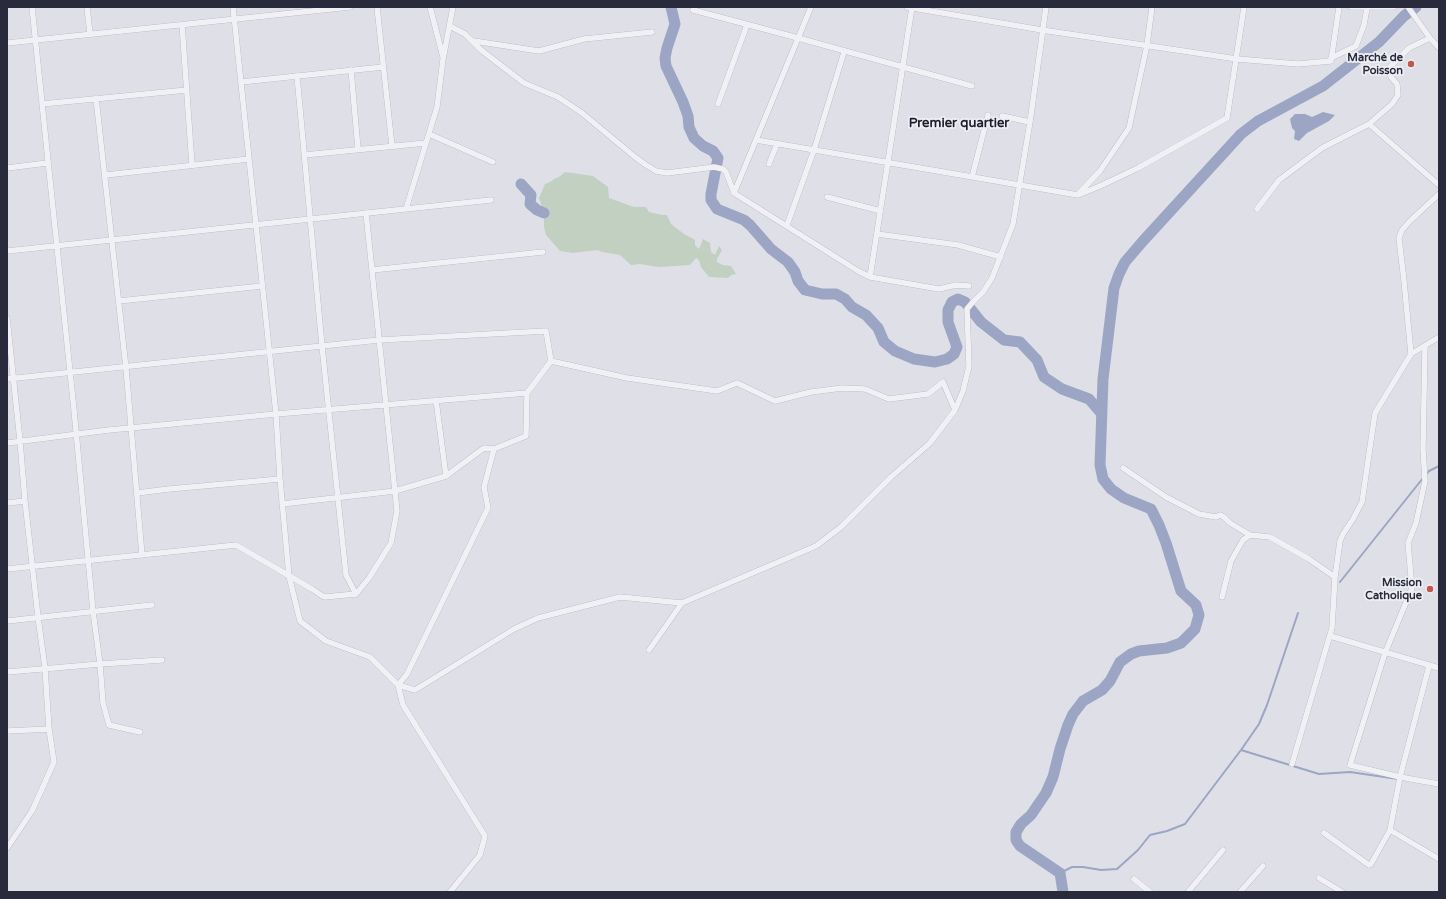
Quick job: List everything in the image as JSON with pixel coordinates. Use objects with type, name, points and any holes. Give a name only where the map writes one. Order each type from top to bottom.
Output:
[{"type":"street","points":[[32,7],[47,163],[77,434],[103,703],[109,725],[140,732]]},
{"type":"street","points":[[87,7],[90,34]]},
{"type":"street","points":[[233,7],[276,414],[280,480],[289,576],[300,621],[326,641],[370,657],[398,686],[403,705],[484,836],[480,855],[450,892]]},
{"type":"street","points":[[7,43],[234,18],[290,10],[350,7]]},
{"type":"street","points":[[377,7],[392,146]]},
{"type":"street","points":[[430,7],[443,59]]},
{"type":"street","points":[[406,209],[437,108],[443,59],[454,7]]},
{"type":"street","points":[[734,193],[810,7]]},
{"type":"street","points":[[870,277],[903,68],[911,7],[1042,30],[1236,59],[1298,64],[1330,61],[1331,58],[1356,46],[1364,25],[1362,8]]},
{"type":"street","points":[[398,686],[415,690],[514,629],[538,618],[620,597],[682,603],[816,546],[841,527],[891,477],[930,443],[955,410],[963,392],[969,366],[967,309],[983,292],[989,283],[1001,257],[1013,224],[1030,122],[1046,7]]},
{"type":"street","points":[[1078,195],[1100,171],[1128,128],[1147,45],[1152,7]]},
{"type":"street","points":[[756,140],[1078,195],[1138,168],[1227,118],[1244,7]]},
{"type":"street","points":[[1331,58],[1339,7]]},
{"type":"street","points":[[1351,7],[1394,7]]},
{"type":"street","points":[[1408,7],[1439,48]]},
{"type":"street","points":[[693,10],[972,86]]},
{"type":"street","points":[[182,24],[192,165]]},
{"type":"street","points":[[718,104],[747,25]]},
{"type":"street","points":[[450,26],[465,34],[474,41],[481,50],[524,83],[558,97],[576,109],[646,165],[656,171],[667,173],[714,167],[723,169],[726,172],[734,193],[858,271],[870,277],[938,289],[956,285],[969,286]]},
{"type":"street","points":[[474,41],[539,51],[584,39],[652,32]]},
{"type":"street","points":[[1257,209],[1279,180],[1322,148],[1369,124],[1392,104],[1398,95],[1397,84],[1391,77],[1389,68],[1409,48],[1430,38]]},
{"type":"street","points":[[787,225],[814,150],[844,52]]},
{"type":"street","points":[[241,82],[383,67]]},
{"type":"street","points":[[351,70],[358,149]]},
{"type":"street","points":[[297,76],[328,410],[346,575],[356,594]]},
{"type":"street","points":[[42,104],[187,90]]},
{"type":"street","points":[[96,98],[106,176],[126,368],[142,555]]},
{"type":"street","points":[[972,177],[988,115]]},
{"type":"street","points":[[1002,116],[1030,122]]},
{"type":"street","points":[[1369,124],[1439,185]]},
{"type":"street","points":[[429,134],[493,162]]},
{"type":"street","points":[[304,155],[426,143]]},
{"type":"street","points":[[768,164],[777,144]]},
{"type":"street","points":[[106,176],[249,158]]},
{"type":"street","points":[[7,168],[47,163]]},
{"type":"street","points":[[1411,354],[1399,238],[1402,230],[1410,221],[1439,194]]},
{"type":"street","points":[[827,197],[881,212]]},
{"type":"street","points":[[7,251],[491,200]]},
{"type":"street","points":[[7,569],[236,545],[324,597],[356,594],[369,578],[391,543],[397,511],[366,213]]},
{"type":"street","points":[[877,234],[958,245],[1001,257]]},
{"type":"street","points":[[372,270],[543,252]]},
{"type":"street","points":[[119,301],[262,286]]},
{"type":"street","points":[[7,318],[32,566],[45,668],[49,729],[54,762],[32,811],[7,848]]},
{"type":"street","points":[[7,379],[70,374],[379,340],[546,331],[551,361],[527,393],[526,436],[494,449],[484,448],[446,476],[395,491],[282,504]]},
{"type":"street","points":[[1292,764],[1330,636],[1340,540],[1362,502],[1375,413],[1411,354],[1439,336]]},
{"type":"street","points":[[1425,346],[1423,449],[1425,481],[1416,523],[1408,543],[1412,588],[1385,653],[1350,765],[1400,777],[1439,784]]},
{"type":"street","points":[[551,361],[627,378],[717,391],[737,383],[775,401],[811,392],[842,388],[865,390],[889,399],[928,394],[943,382],[955,410]]},
{"type":"street","points":[[7,443],[132,428],[276,414],[527,393]]},
{"type":"street","points":[[436,400],[446,476]]},
{"type":"street","points":[[398,686],[407,674],[488,508],[484,487],[494,449]]},
{"type":"street","points":[[1123,468],[1166,497],[1199,514],[1212,517],[1220,515],[1250,535],[1270,537],[1309,559],[1335,577]]},
{"type":"street","points":[[137,493],[280,480]]},
{"type":"street","points":[[7,503],[25,501]]},
{"type":"street","points":[[1222,597],[1231,561],[1243,540],[1250,535]]},
{"type":"street","points":[[649,650],[682,603]]},
{"type":"street","points":[[7,620],[152,605]]},
{"type":"street","points":[[1330,636],[1439,668]]},
{"type":"street","points":[[7,672],[162,660]]},
{"type":"street","points":[[1324,833],[1370,865],[1390,830],[1400,777],[1429,666]]},
{"type":"street","points":[[7,731],[49,729]]},
{"type":"street","points":[[1390,830],[1439,859]]},
{"type":"street","points":[[1188,892],[1223,850]]},
{"type":"street","points":[[1240,892],[1263,866]]},
{"type":"street","points":[[1319,878],[1339,891]]},
{"type":"street","points":[[1134,879],[1150,892]]},
{"type":"green space","points":[[565,172],[593,176],[608,187],[609,198],[634,207],[646,207],[649,212],[667,215],[671,224],[695,240],[695,245],[699,249],[703,239],[710,243],[711,252],[715,255],[719,246],[722,250],[717,262],[723,265],[731,266],[736,274],[731,275],[728,278],[709,277],[701,267],[699,260],[696,258],[690,265],[658,267],[640,264],[631,265],[620,255],[598,250],[573,253],[560,251],[546,235],[544,227],[544,213],[539,198],[545,184],[559,177]]},
{"type":"water","points":[[1323,112],[1335,115],[1329,121],[1307,133],[1299,141],[1294,139],[1295,131],[1292,128],[1290,119],[1295,114],[1305,114],[1312,117]]},
{"type":"waterway","points":[[671,7],[675,24],[667,48],[665,58],[666,66],[683,102],[688,116],[689,127],[694,138],[703,146],[713,151],[718,158],[711,194],[711,200],[717,209],[744,220],[750,225],[771,249],[788,262],[795,272],[798,281],[805,290],[822,294],[836,294],[845,299],[852,307],[866,315],[878,328],[884,342],[895,351],[914,359],[935,362],[947,359],[954,354],[957,347],[948,322],[948,310],[952,302],[958,299],[965,302],[981,322],[1004,340],[1020,342],[1037,360],[1044,377],[1062,389],[1089,399],[1101,413]]},
{"type":"waterway","points":[[1063,892],[1060,873],[1020,846],[1016,840],[1016,832],[1021,824],[1031,815],[1046,793],[1053,777],[1060,749],[1073,714],[1083,701],[1102,690],[1110,681],[1120,662],[1131,654],[1139,651],[1167,648],[1181,643],[1195,629],[1199,615],[1196,605],[1181,591],[1166,543],[1151,509],[1124,498],[1111,489],[1103,479],[1100,465],[1103,379],[1114,288],[1119,274],[1125,262],[1143,241],[1241,134],[1258,121],[1323,86],[1379,42],[1404,16],[1416,7]]},
{"type":"waterway","points":[[521,184],[531,195],[530,204],[537,210],[544,213]]},
{"type":"waterway","points":[[1426,475],[1429,471],[1439,466]]},
{"type":"waterway","points":[[1340,582],[1423,478]]},
{"type":"waterway","points":[[1060,873],[1072,867],[1101,870],[1117,869],[1138,850],[1150,835],[1167,831],[1185,824],[1259,724],[1267,705],[1298,613]]},
{"type":"waterway","points":[[1241,750],[1319,774],[1350,772],[1398,779]]},
{"type":"place","name":"Marché de Poisson","points":[[1411,64]]},
{"type":"place","name":"Mission Catholique","points":[[1430,589]]},
{"type":"district","name":"Premier quartier","points":[[959,124]]}]
